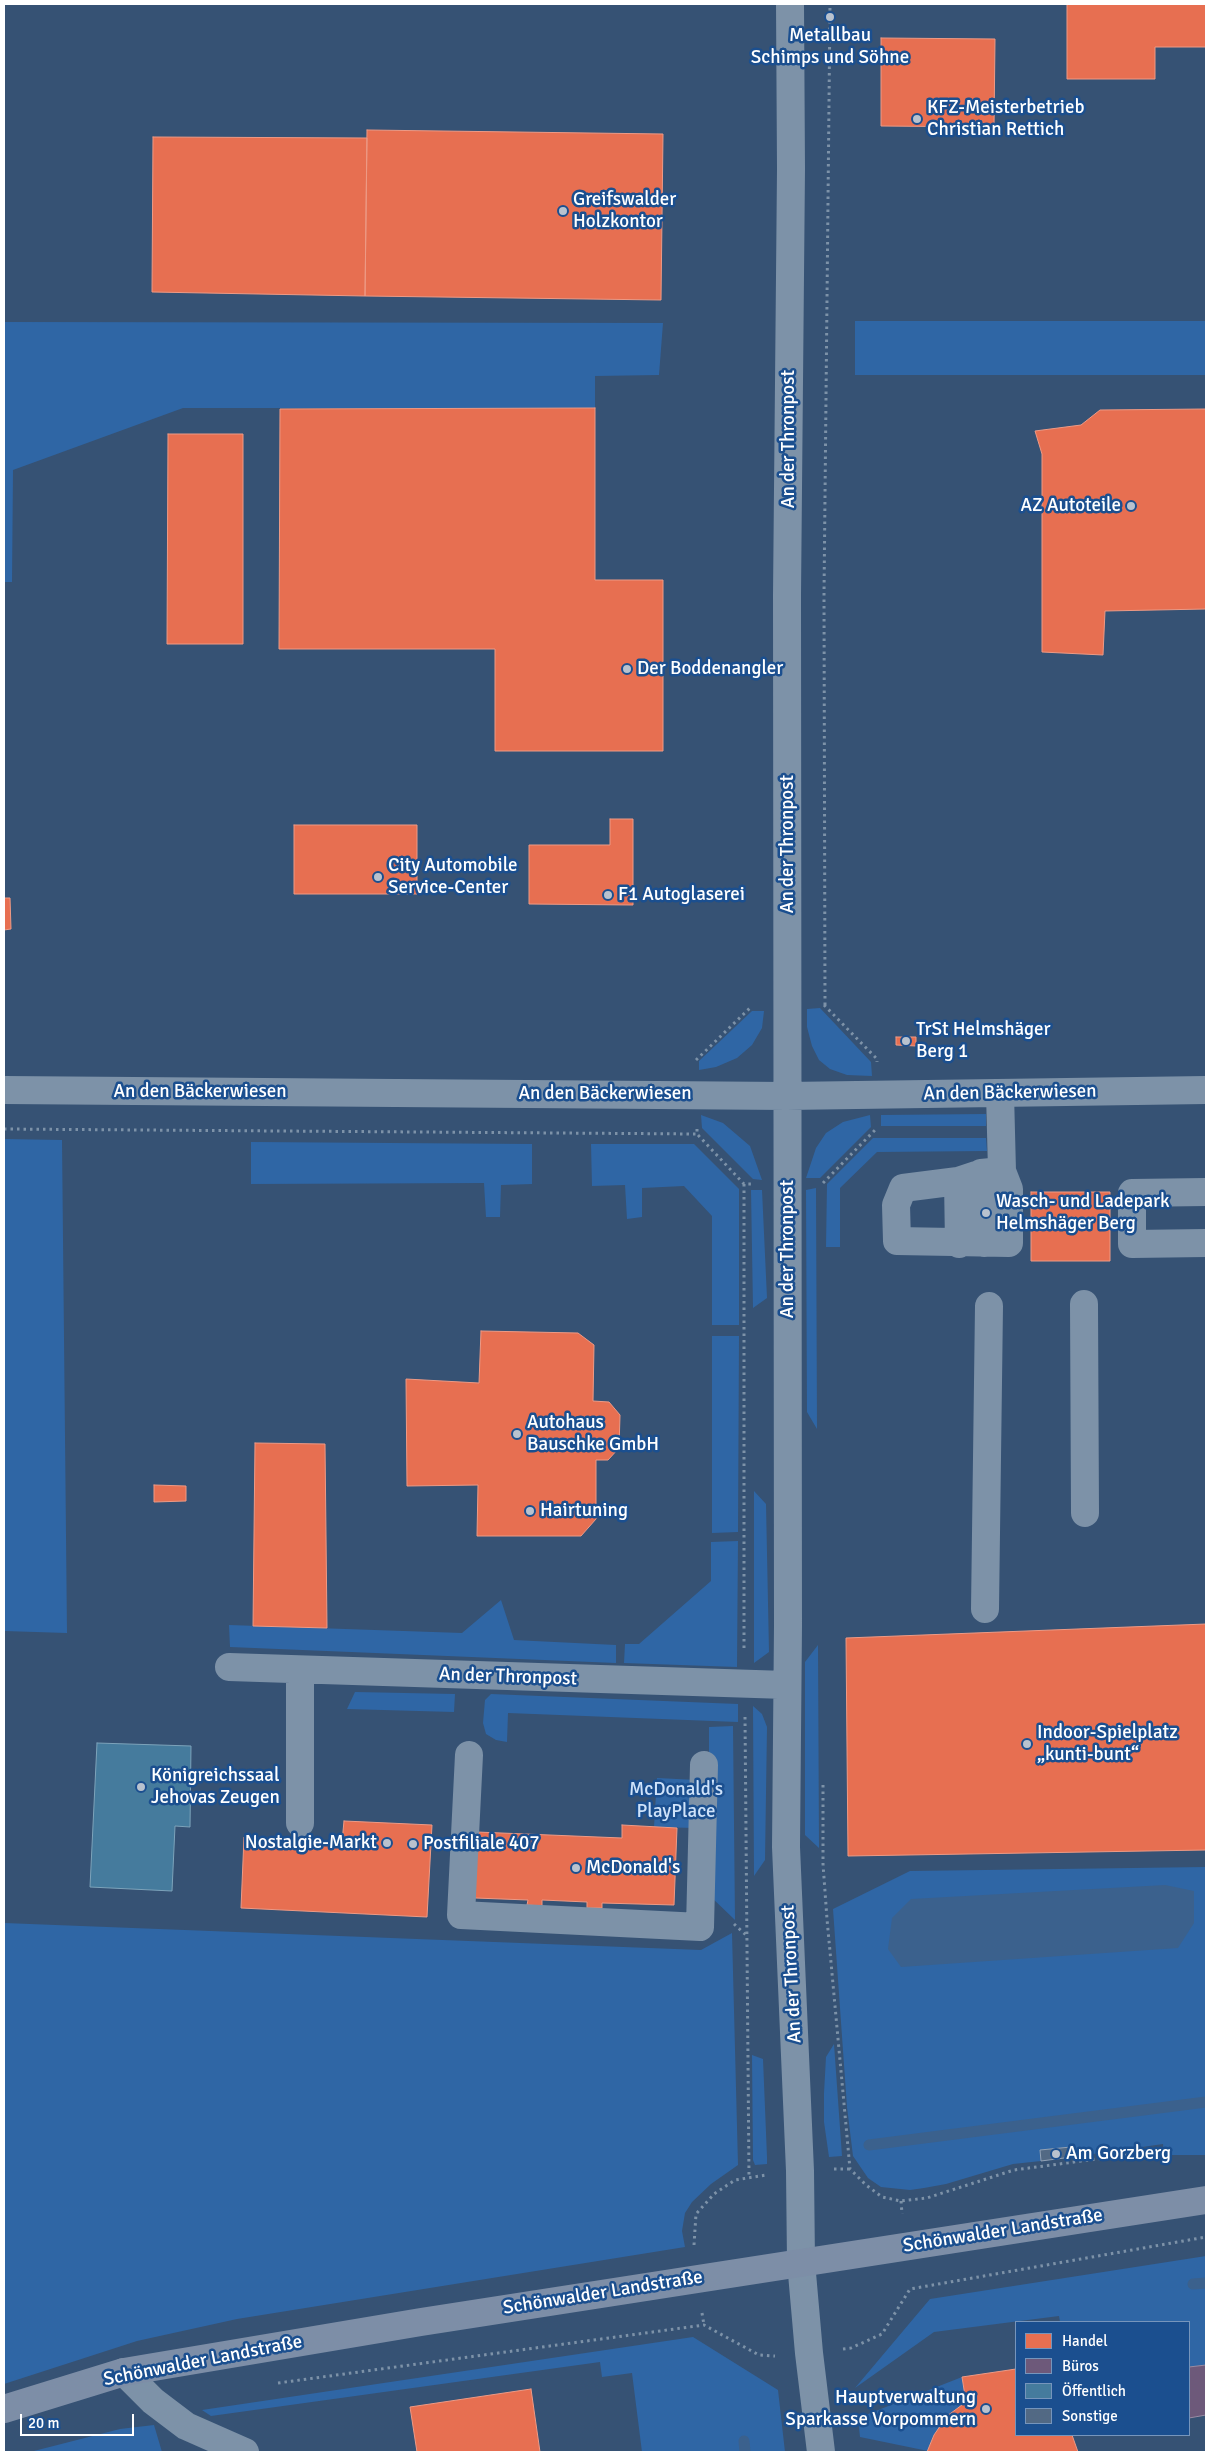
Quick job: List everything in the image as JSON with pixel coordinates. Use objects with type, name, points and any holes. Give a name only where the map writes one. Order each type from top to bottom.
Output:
[{"type":"main road","name":"Schönwalder Landstraße","points":[[4,2409],[124,2372],[440,2319],[1206,2200]]},
{"type":"street","name":"An der Thronpost","points":[[790,4],[786,1847],[800,2172],[801,2262]]},
{"type":"street","name":"An den Bäckerwiesen","points":[[4,1090],[788,1096],[1206,1090]]},
{"type":"street","points":[[984,1243],[980,1175],[1000,1093]]},
{"type":"street","points":[[980,1175],[1009,1189],[984,1243],[897,1241],[896,1205],[903,1188],[980,1175]]},
{"type":"street","points":[[1206,1192],[1132,1193],[1132,1244],[1206,1243]]},
{"type":"street","points":[[1084,1304],[1086,1513]]},
{"type":"street","points":[[985,1609],[989,1306]]},
{"type":"street","name":"An der Thronpost","points":[[229,1667],[786,1685]]},
{"type":"street","points":[[300,1670],[300,1823]]},
{"type":"street","points":[[470,1755],[461,1915],[690,1926],[700,1926],[704,1765]]},
{"type":"street","points":[[801,2262],[809,2353],[821,2452]]},
{"type":"street","points":[[124,2372],[152,2401],[186,2426],[245,2452]]},
{"type":"path","points":[[825,1005],[754,1005],[696,1060],[697,1134],[744,1184],[823,1183],[878,1128],[877,1059],[825,1005],[824,595],[830,4]]},
{"type":"path","points":[[4,1129],[697,1134]]},
{"type":"path","points":[[823,1183],[823,1193]]},
{"type":"path","points":[[823,1777],[823,1864],[850,2169],[866,2185],[882,2197],[900,2201],[927,2198],[1014,2170],[1164,2150]]},
{"type":"path","points":[[693,2246],[696,2214],[714,2194],[735,2180],[749,2177]]},
{"type":"path","points":[[839,2350],[851,2348],[882,2334],[910,2289],[1206,2237]]},
{"type":"path","points":[[271,2384],[704,2324],[759,2355],[776,2356]]},
{"type":"green space","points":[[855,321],[1206,321],[1206,375],[855,375]]},
{"type":"green space","points":[[4,322],[663,323],[659,375],[595,376],[595,408],[183,408],[13,470],[12,582],[4,582]]},
{"type":"green space","points":[[820,1008],[871,1062],[872,1076],[847,1075],[830,1069],[819,1060],[812,1046],[807,1027],[807,1009]]},
{"type":"green space","points":[[752,1011],[764,1011],[762,1028],[752,1045],[737,1058],[716,1067],[699,1070],[699,1061]]},
{"type":"green space","points":[[986,1114],[986,1126],[881,1126],[881,1115]]},
{"type":"green space","points":[[701,1115],[723,1123],[750,1146],[762,1180],[753,1179],[702,1128]]},
{"type":"green space","points":[[870,1115],[871,1127],[820,1178],[806,1178],[816,1148],[826,1133],[843,1122]]},
{"type":"green space","points":[[873,1138],[986,1138],[987,1151],[877,1152],[840,1188],[840,1247],[826,1247],[827,1184]]},
{"type":"green space","points":[[4,1139],[62,1140],[67,1633],[4,1631]]},
{"type":"green space","points":[[251,1142],[532,1144],[532,1184],[501,1185],[500,1217],[486,1217],[484,1183],[251,1184]]},
{"type":"green space","points":[[591,1144],[694,1144],[739,1189],[739,1325],[712,1325],[712,1216],[684,1186],[642,1188],[642,1217],[627,1219],[625,1185],[592,1186]]},
{"type":"green space","points":[[816,1188],[817,1429],[807,1412],[806,1190]]},
{"type":"green space","points":[[751,1190],[762,1190],[767,1298],[753,1308]]},
{"type":"green space","points":[[712,1336],[739,1336],[738,1532],[712,1533]]},
{"type":"green space","points":[[754,1491],[766,1504],[769,1652],[754,1663]]},
{"type":"green space","points":[[738,1541],[737,1667],[624,1663],[625,1644],[639,1644],[711,1581],[711,1542]]},
{"type":"green space","points":[[501,1600],[514,1640],[616,1645],[616,1663],[230,1647],[229,1625],[462,1633]]},
{"type":"green space","points":[[818,1645],[819,1848],[805,1835],[805,1662]]},
{"type":"green space","points":[[355,1692],[455,1694],[454,1712],[347,1709]]},
{"type":"green space","points":[[491,1694],[738,1704],[738,1722],[508,1713],[507,1742],[496,1740],[486,1734],[483,1723],[485,1700]]},
{"type":"green space","points":[[753,1706],[762,1714],[767,1727],[765,1860],[754,1876]]},
{"type":"green space","points":[[733,1726],[735,1920],[709,1895],[709,1727]]},
{"type":"green space","name":"McDonald's PlayPlace","points":[[657,1778],[697,1780],[696,1828],[654,1827]]},
{"type":"green space","points":[[1206,1867],[1206,2155],[1164,2155],[1163,2144],[1072,2157],[1071,2147],[1040,2150],[1041,2161],[1013,2164],[946,2184],[924,2188],[910,2190],[881,2187],[868,2178],[853,2156],[847,2107],[833,1909],[910,1871]]},
{"type":"green space","points":[[4,1923],[701,1950],[732,1933],[738,2165],[711,2184],[692,2202],[685,2213],[682,2231],[685,2247],[237,2319],[137,2341],[4,2384]]},
{"type":"green space","points":[[834,2044],[842,2156],[829,2157],[824,2122],[824,2093],[826,2057]]},
{"type":"green space","points":[[752,2055],[763,2059],[767,2157],[767,2164],[755,2165],[753,2160]]},
{"type":"green space","points":[[1206,2256],[1206,2365],[1190,2367],[1190,2321],[1060,2321],[1059,2316],[934,2332],[855,2388],[930,2299]]},
{"type":"green space","points":[[693,2337],[778,2390],[785,2452],[642,2452],[632,2373],[602,2377],[600,2362],[211,2416],[202,2410]]},
{"type":"green space","points":[[962,2377],[966,2402],[947,2416],[934,2435],[928,2451],[860,2437],[858,2418]]},
{"type":"green space","points":[[154,2425],[162,2452],[30,2452],[120,2429]]},
{"type":"shaded area","points":[[1165,1885],[1194,1891],[1194,1923],[1178,1948],[901,1967],[888,1949],[892,1918],[911,1899]]},
{"type":"building: Handel","points":[[1067,4],[1206,4],[1206,47],[1155,47],[1155,79],[1067,79]]},
{"type":"building: Handel","points":[[881,38],[995,39],[994,127],[881,126]]},
{"type":"building: Handel","points":[[367,130],[663,134],[661,300],[365,296]]},
{"type":"building: Handel","points":[[153,137],[367,138],[365,296],[152,292]]},
{"type":"building: Handel","points":[[595,408],[595,580],[663,580],[663,751],[495,751],[495,649],[279,649],[280,409]]},
{"type":"building: Handel","points":[[1206,409],[1206,609],[1105,611],[1103,655],[1042,652],[1042,454],[1035,431],[1081,425],[1100,410]]},
{"type":"building: Handel","points":[[168,434],[243,434],[243,644],[167,644]]},
{"type":"building: Handel","points":[[610,819],[633,819],[633,905],[529,904],[529,845],[610,845]]},
{"type":"building: Handel","points":[[294,825],[417,825],[417,894],[294,894]]},
{"type":"building: Handel","points":[[4,898],[10,898],[11,929],[4,930]]},
{"type":"building: Handel","name":"TrSt Helmshäger Berg 1","points":[[896,1037],[916,1037],[916,1046],[896,1045]]},
{"type":"building: Handel","points":[[1031,1192],[1110,1192],[1110,1261],[1031,1261]]},
{"type":"building: Handel","points":[[481,1331],[578,1333],[594,1345],[593,1401],[609,1402],[620,1415],[619,1448],[608,1460],[596,1460],[596,1519],[581,1536],[477,1536],[478,1485],[407,1486],[406,1379],[479,1383]]},
{"type":"building: Handel","points":[[255,1443],[325,1444],[327,1628],[253,1626]]},
{"type":"building: Handel","points":[[154,1485],[186,1486],[186,1501],[154,1502]]},
{"type":"building: Handel","name":"Indoor-Spielplatz „kunti-bunt“","points":[[1206,1624],[1206,1850],[848,1856],[846,1638]]},
{"type":"building: Handel","points":[[344,1821],[432,1825],[427,1917],[241,1908],[244,1837],[342,1842]]},
{"type":"building: Handel","name":"McDonald's","points":[[622,1825],[677,1828],[674,1905],[602,1903],[602,1908],[587,1908],[587,1902],[542,1900],[542,1906],[527,1905],[528,1900],[475,1898],[477,1832],[622,1838]]},
{"type":"building: Handel","name":"Hauptverwaltung Sparkasse Vorpommern","points":[[1015,2369],[1015,2436],[1072,2436],[1078,2452],[927,2452],[934,2435],[947,2416],[966,2402],[962,2377]]},
{"type":"building: Handel","points":[[531,2389],[540,2452],[417,2452],[410,2407]]},
{"type":"building: Büros","points":[[1206,2365],[1206,2415],[1190,2418],[1190,2367]]},
{"type":"building: Öffentlich","points":[[97,1743],[191,1746],[190,1827],[175,1826],[172,1891],[90,1887]]},
{"type":"building: Sonstige","name":"Am Gorzberg","points":[[1071,2147],[1072,2157],[1041,2161],[1040,2150]]},
{"type":"waterway","points":[[869,2145],[1206,2102]]},
{"type":"waterway","points":[[1193,2284],[1206,2283]]},
{"type":"waterway","points":[[744,2441],[745,2452]]},
{"type":"place","name":"Metallbau Schimps und Söhne","points":[[830,17]]},
{"type":"place","name":"KFZ-Meisterbetrieb Christian Rettich","points":[[917,119]]},
{"type":"place","name":"Greifswalder Holzkontor","points":[[563,211]]},
{"type":"place","name":"AZ Autoteile","points":[[1131,506]]},
{"type":"place","name":"Der Boddenangler","points":[[627,669]]},
{"type":"place","name":"City Automobile Service-Center","points":[[378,877]]},
{"type":"place","name":"F1 Autoglaserei","points":[[608,895]]},
{"type":"place","name":"TrSt Helmshäger Berg 1","points":[[906,1041]]},
{"type":"place","name":"Wasch- und Ladepark Helmshäger Berg","points":[[986,1213]]},
{"type":"place","name":"Autohaus Bauschke GmbH","points":[[517,1434]]},
{"type":"place","name":"Hairtuning","points":[[530,1511]]},
{"type":"place","name":"Indoor-Spielplatz „kunti-bunt“","points":[[1027,1744]]},
{"type":"place","name":"Königreichssaal Jehovas Zeugen","points":[[141,1787]]},
{"type":"place","name":"Nostalgie-Markt","points":[[387,1843]]},
{"type":"place","name":"Postfiliale 407","points":[[413,1844]]},
{"type":"place","name":"McDonald's","points":[[576,1868]]},
{"type":"place","name":"Am Gorzberg","points":[[1056,2154]]},
{"type":"place","name":"Hauptverwaltung Sparkasse Vorpommern","points":[[986,2409]]}]
